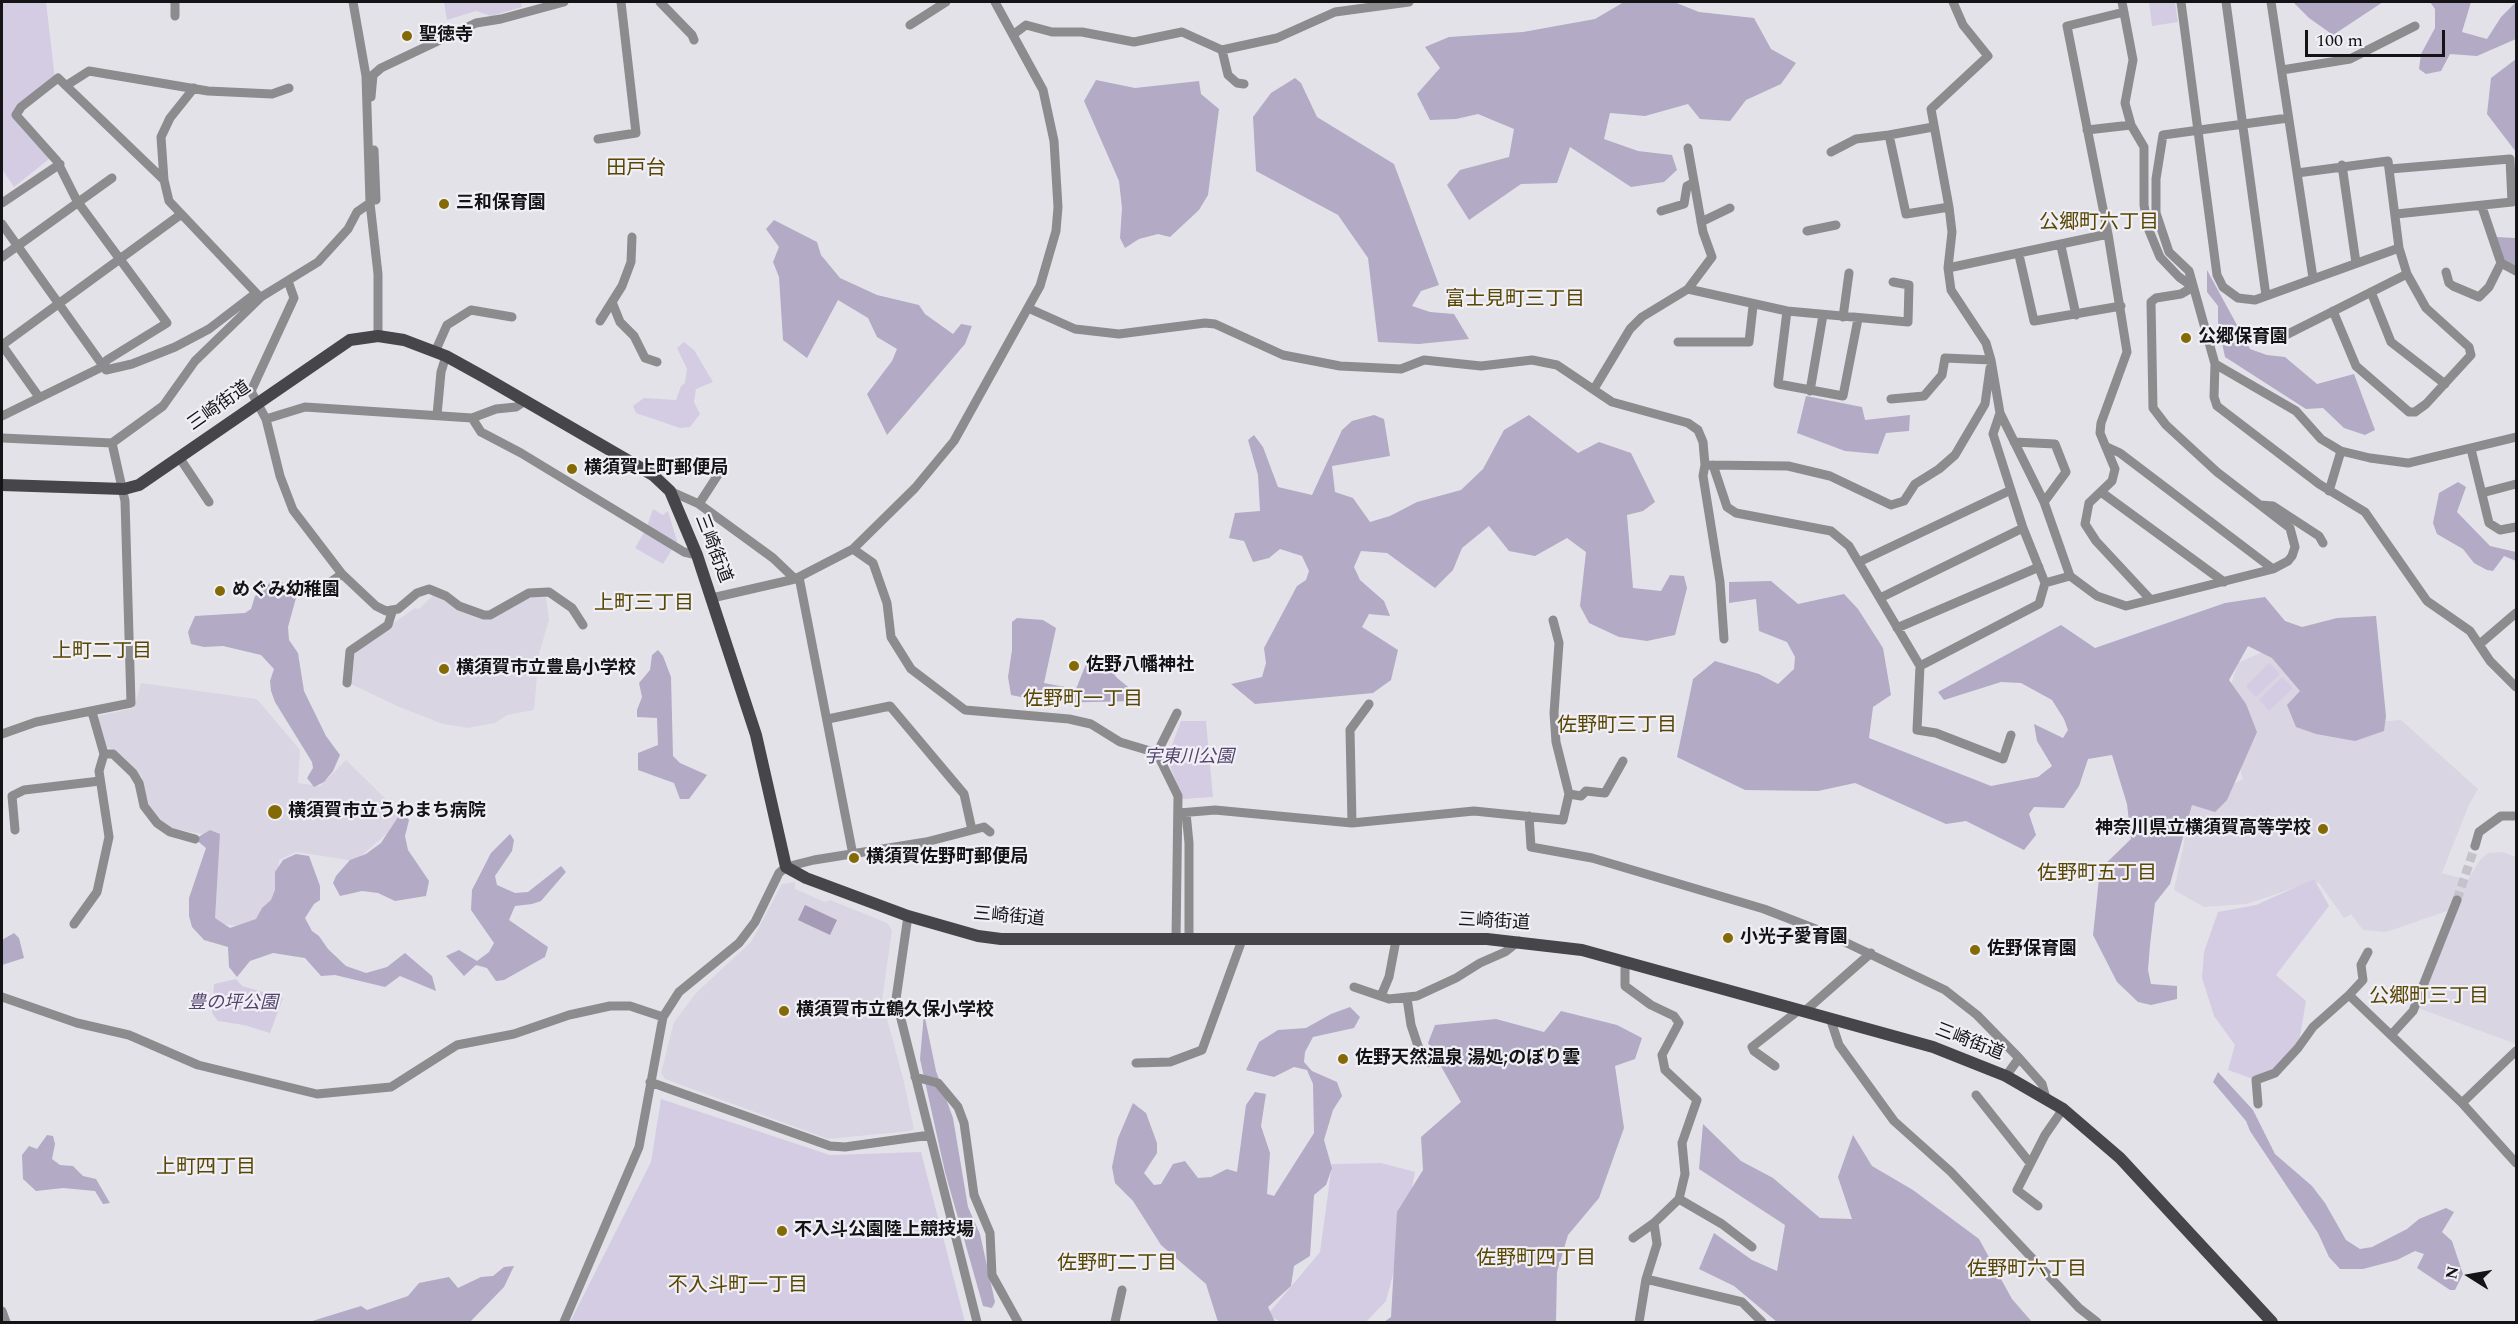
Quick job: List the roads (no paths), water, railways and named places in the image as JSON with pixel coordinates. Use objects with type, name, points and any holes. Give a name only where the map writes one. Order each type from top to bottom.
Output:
[{"type":"main road","name":"三崎街道","points":[[2,485],[124,489],[139,485],[350,340],[378,336],[404,340],[441,354],[525,401],[653,475],[670,491],[697,555],[756,735],[786,867],[806,878],[908,916],[978,936],[1001,939],[1519,941],[1582,950],[1934,1047],[2006,1076],[2063,1109],[2120,1158],[2272,1323]]},
{"type":"street","points":[[175,2],[175,16]]},
{"type":"street","points":[[354,2],[366,76],[378,274],[378,336]]},
{"type":"street","points":[[373,201],[371,96],[373,75],[381,68],[476,23],[501,20],[564,2]]},
{"type":"street","points":[[598,139],[636,133],[621,2]]},
{"type":"street","points":[[660,2],[692,34],[694,40]]},
{"type":"street","points":[[910,25],[946,2]]},
{"type":"street","points":[[712,598],[797,578],[853,549],[915,488],[954,441],[1040,286],[1056,231],[1057,163],[1043,90],[995,2]]},
{"type":"street","points":[[1014,34],[1026,25],[1052,33],[1082,32],[1134,42],[1182,32],[1222,50],[1277,38],[1335,12],[1409,2]]},
{"type":"street","points":[[1953,2],[1963,25],[1988,56],[1930,109],[1950,207],[1952,232],[1948,268],[1951,290],[1986,343],[2000,413],[2044,502],[2070,576],[2097,596],[2115,604],[2126,606],[2150,598],[2273,569],[2288,561],[2295,547],[2290,528],[2217,472],[2166,425],[2153,408],[2151,302],[2156,297],[2181,294],[2193,287]]},
{"type":"street","points":[[2122,2],[2133,60],[2125,102],[2131,125],[2144,147],[2144,205],[2148,228],[2160,257],[2178,277],[2193,287]]},
{"type":"street","points":[[2181,2],[2220,282],[2227,291],[2238,298],[2255,300],[2399,248]]},
{"type":"street","points":[[2226,2],[2266,296]]},
{"type":"street","points":[[2271,2],[2313,278]]},
{"type":"street","points":[[2124,12],[2067,26],[2108,234],[2127,352],[2101,423],[2100,433],[2115,469],[2112,481],[2090,503],[2085,524],[2096,541],[2150,598]]},
{"type":"street","points":[[2282,70],[2350,59],[2415,26]]},
{"type":"street","points":[[1222,50],[1228,75],[1237,83],[1244,84]]},
{"type":"street","points":[[67,85],[89,71],[194,87],[272,94],[289,88]]},
{"type":"street","points":[[2,416],[102,366],[107,360],[167,323],[78,201],[60,164],[16,115],[21,107],[58,78],[164,180]]},
{"type":"street","points":[[194,87],[170,118],[161,137],[164,180],[169,201],[258,295]]},
{"type":"street","points":[[2288,118],[2198,128],[2163,135],[2156,179],[2156,213],[2169,252],[2189,271],[2215,364],[2212,389],[2217,406],[2329,491],[2365,512],[2427,601],[2470,631],[2481,643],[2490,661],[2517,687]]},
{"type":"street","points":[[2087,130],[2131,125]]},
{"type":"street","points":[[1832,152],[1856,139],[1933,127]]},
{"type":"street","points":[[1889,135],[1906,213],[1950,207]]},
{"type":"street","points":[[1594,390],[1630,329],[1642,317],[1688,289],[1712,257],[1701,222],[1688,148]]},
{"type":"street","points":[[2390,169],[2510,159],[2512,202],[2482,207],[2396,214]]},
{"type":"street","points":[[2297,173],[2342,165],[2388,161],[2399,248],[2407,274],[2432,316],[2472,351],[2467,360],[2418,411],[2409,412],[2356,366],[2333,311]]},
{"type":"street","points":[[2,203],[60,164]]},
{"type":"street","points":[[2342,165],[2356,263]]},
{"type":"street","points":[[2,257],[112,177]]},
{"type":"street","points":[[1660,212],[1684,204],[1687,186],[1693,183]]},
{"type":"street","points":[[2,224],[106,370],[175,347],[209,329],[258,295],[288,281],[318,262],[348,229],[357,212],[373,201]]},
{"type":"street","points":[[2446,272],[2453,286],[2479,297],[2489,287],[2501,263],[2482,207]]},
{"type":"street","points":[[1701,222],[1731,208]]},
{"type":"street","points":[[39,397],[2,345],[180,214]]},
{"type":"street","points":[[1807,231],[1836,225]]},
{"type":"street","points":[[1948,268],[2019,255],[2108,234]]},
{"type":"street","points":[[600,321],[622,286],[631,262],[632,237]]},
{"type":"street","points":[[2061,246],[2076,315]]},
{"type":"street","points":[[2019,255],[2034,321],[2121,306]]},
{"type":"street","points":[[2501,263],[2517,270]]},
{"type":"street","points":[[1843,317],[1849,273]]},
{"type":"street","points":[[2284,336],[2407,274]]},
{"type":"street","points":[[288,281],[294,298],[251,391],[266,418],[280,476],[293,510],[342,574],[376,606],[392,612]]},
{"type":"street","points":[[1688,289],[1753,306],[1858,320],[1908,322],[1909,285],[1893,282]]},
{"type":"street","points":[[2371,292],[2391,342],[2445,384]]},
{"type":"street","points":[[2,438],[112,443],[163,406],[195,361],[258,295]]},
{"type":"street","points":[[612,302],[620,322],[634,336],[645,358],[657,362]]},
{"type":"street","points":[[1678,342],[1749,342],[1753,306]]},
{"type":"street","points":[[1028,308],[1075,329],[1119,334],[1205,323],[1215,324],[1283,355],[1340,366],[1401,369],[1425,360],[1481,366],[1532,360],[1557,365],[1612,402],[1693,426],[1698,430],[1709,465],[1727,507],[1736,513],[1831,531],[1849,546],[1920,666],[1917,730],[1936,733],[2003,759],[2011,735]]},
{"type":"street","points":[[437,416],[441,354],[447,325],[471,310],[512,317]]},
{"type":"street","points":[[1787,311],[1778,384],[1843,396],[1858,320]]},
{"type":"street","points":[[1810,391],[1823,315]]},
{"type":"street","points":[[1891,399],[1924,396],[1942,375],[1945,358],[1991,360]]},
{"type":"street","points":[[1709,465],[1788,466],[1830,476],[1891,505],[1904,501],[1914,484],[1955,456],[1984,404],[1991,360]]},
{"type":"street","points":[[2215,364],[2296,411],[2321,439],[2341,450],[2408,463],[2517,437]]},
{"type":"street","points":[[266,418],[305,407],[472,418],[496,409],[516,407],[525,401]]},
{"type":"street","points":[[1920,666],[2039,604],[2045,583],[2023,528],[1993,434],[2000,413]]},
{"type":"street","points":[[472,418],[481,432],[521,453],[684,552],[697,555]]},
{"type":"street","points":[[2014,442],[2055,444],[2066,472],[2044,502]]},
{"type":"street","points":[[2,734],[36,722],[131,703],[124,489],[112,443]]},
{"type":"street","points":[[2107,447],[2120,453],[2273,569]]},
{"type":"street","points":[[2471,448],[2489,523],[2493,528],[2505,530],[2517,527]]},
{"type":"street","points":[[2329,491],[2341,450]]},
{"type":"street","points":[[179,457],[209,502]]},
{"type":"street","points":[[1709,465],[1703,476],[1720,582],[1724,639]]},
{"type":"street","points":[[699,504],[721,470]]},
{"type":"street","points":[[2482,493],[2517,484]]},
{"type":"street","points":[[1859,561],[2011,490]]},
{"type":"street","points":[[670,491],[699,504],[797,578],[828,719],[853,855]]},
{"type":"street","points":[[2102,492],[2224,582]]},
{"type":"street","points":[[2259,504],[2272,506],[2319,536],[2323,543]]},
{"type":"street","points":[[1880,598],[2023,528]]},
{"type":"street","points":[[853,549],[873,563],[887,603],[891,637],[911,669],[965,710],[1069,719],[1091,724],[1120,742],[1158,753],[1178,796],[1189,843],[1190,939]]},
{"type":"street","points":[[1898,628],[2039,567]]},
{"type":"street","points":[[318,591],[342,574]]},
{"type":"street","points":[[2045,583],[2070,576]]},
{"type":"street","points":[[347,683],[350,651],[388,625],[392,612],[417,593],[429,589],[446,596],[459,606],[484,615],[490,615],[528,593],[549,592],[572,608],[584,625]]},
{"type":"street","points":[[2481,643],[2517,613]]},
{"type":"street","points":[[1182,813],[1215,810],[1352,823],[1473,811],[1563,820],[1569,794],[1556,742],[1554,713],[1559,643],[1552,620]]},
{"type":"street","points":[[1352,823],[1350,730],[1369,704]]},
{"type":"street","points":[[828,719],[890,706],[964,794],[972,830]]},
{"type":"street","points":[[74,924],[97,892],[109,837],[99,771],[104,754],[92,712]]},
{"type":"street","points":[[1158,753],[1177,713]]},
{"type":"street","points":[[104,754],[113,754],[133,773],[139,783],[144,806],[157,823],[170,832],[195,839]]},
{"type":"street","points":[[1569,794],[1581,795],[1586,791],[1605,793],[1623,761]]},
{"type":"street","points":[[15,830],[12,796],[24,790],[100,781]]},
{"type":"street","points":[[1176,940],[1176,840],[1182,813]]},
{"type":"street","points":[[1529,816],[1531,848],[1592,858],[1764,909],[1871,953],[1945,990],[1977,1015],[2019,1059],[2042,1084],[2046,1098]]},
{"type":"street","points":[[2475,846],[2479,832],[2501,816],[2517,816]]},
{"type":"street","points":[[564,1323],[639,1148],[663,1017],[679,992],[739,943],[755,922],[779,873],[786,867],[814,860],[926,843],[984,827],[990,832]]},
{"type":"street","points":[[2392,1034],[2413,1011],[2457,900]]},
{"type":"street","points":[[908,916],[896,999],[977,1323]]},
{"type":"street","points":[[1136,1063],[1170,1062],[1202,1050],[1242,940]]},
{"type":"street","points":[[1381,996],[1389,977],[1396,940]]},
{"type":"street","points":[[1354,987],[1389,999],[1407,998],[1456,978],[1480,963],[1505,952],[1519,941]]},
{"type":"street","points":[[2258,1104],[2256,1080],[2275,1073],[2298,1048],[2313,1027],[2364,980],[2361,965],[2368,952]]},
{"type":"street","points":[[1775,1066],[1754,1051],[1752,1047],[1802,1010],[1871,953]]},
{"type":"street","points":[[1625,961],[1625,986],[1651,1005],[1674,1016],[1679,1023],[1662,1055],[1665,1070],[1697,1100],[1682,1143],[1684,1174],[1679,1199],[1654,1223],[1633,1238]]},
{"type":"street","points":[[2349,995],[2462,1103],[2517,1163]]},
{"type":"street","points":[[2,997],[77,1023],[129,1035],[198,1065],[317,1094],[391,1087],[457,1045],[514,1034],[590,1011],[622,1005],[663,1017]]},
{"type":"street","points":[[1407,998],[1414,1035],[1430,1062]]},
{"type":"street","points":[[1830,1018],[1839,1045],[1894,1121],[1951,1172],[2079,1308],[2097,1323]]},
{"type":"street","points":[[2462,1103],[2517,1051]]},
{"type":"street","points":[[2006,1076],[2019,1059]]},
{"type":"street","points":[[915,1077],[938,1083],[958,1107],[964,1123],[974,1196],[990,1233],[992,1275],[1018,1323]]},
{"type":"street","points":[[650,1082],[830,1146],[845,1147],[930,1135]]},
{"type":"street","points":[[1976,1095],[2030,1163]]},
{"type":"street","points":[[2038,1206],[2017,1190],[2030,1163],[2063,1109]]},
{"type":"street","points":[[1679,1199],[1722,1224],[1752,1247]]},
{"type":"street","points":[[1639,1323],[1646,1279],[1657,1244],[1654,1223]]},
{"type":"street","points":[[1646,1279],[1742,1302],[1762,1323]]},
{"type":"street","points":[[1115,1323],[1122,1290]]},
{"type":"street","points":[[2,1311],[6,1323]]},
{"type":"tunnel","points":[[2457,900],[2475,846]]},
{"type":"place","name":"聖徳寺","points":[[407,36]]},
{"type":"place","name":"三和保育園","points":[[444,204]]},
{"type":"place","name":"公郷保育園","points":[[2186,338]]},
{"type":"place","name":"横須賀上町郵便局","points":[[572,469]]},
{"type":"place","name":"めぐみ幼稚園","points":[[220,591]]},
{"type":"place","name":"佐野八幡神社","points":[[1074,666]]},
{"type":"place","name":"横須賀市立豊島小学校","points":[[444,669]]},
{"type":"place","name":"横須賀市立うわまち病院","points":[[275,812]]},
{"type":"place","name":"神奈川県立横須賀高等学校","points":[[2323,829]]},
{"type":"place","name":"横須賀佐野町郵便局","points":[[854,858]]},
{"type":"place","name":"小光子愛育園","points":[[1728,938]]},
{"type":"place","name":"佐野保育園","points":[[1975,950]]},
{"type":"place","name":"横須賀市立鶴久保小学校","points":[[784,1011]]},
{"type":"place","name":"佐野天然温泉 湯処;のぼり雲","points":[[1343,1059]]},
{"type":"place","name":"不入斗公園陸上競技場","points":[[782,1231]]},
{"type":"district","name":"田戸台","points":[[636,170]]},
{"type":"district","name":"公郷町六丁目","points":[[2099,224]]},
{"type":"district","name":"富士見町三丁目","points":[[1515,301]]},
{"type":"district","name":"上町三丁目","points":[[644,605]]},
{"type":"district","name":"上町二丁目","points":[[102,653]]},
{"type":"district","name":"佐野町一丁目","points":[[1083,701]]},
{"type":"district","name":"佐野町三丁目","points":[[1617,727]]},
{"type":"district","name":"佐野町五丁目","points":[[2097,875]]},
{"type":"district","name":"公郷町三丁目","points":[[2429,998]]},
{"type":"district","name":"上町四丁目","points":[[206,1169]]},
{"type":"district","name":"佐野町四丁目","points":[[1536,1260]]},
{"type":"district","name":"佐野町二丁目","points":[[1117,1265]]},
{"type":"district","name":"佐野町六丁目","points":[[2027,1271]]},
{"type":"district","name":"不入斗町一丁目","points":[[738,1287]]},
{"type":"park label","name":"宇東川公園","points":[[1189,758]]},
{"type":"park label","name":"豊の坪公園","points":[[233,1004]]}]
